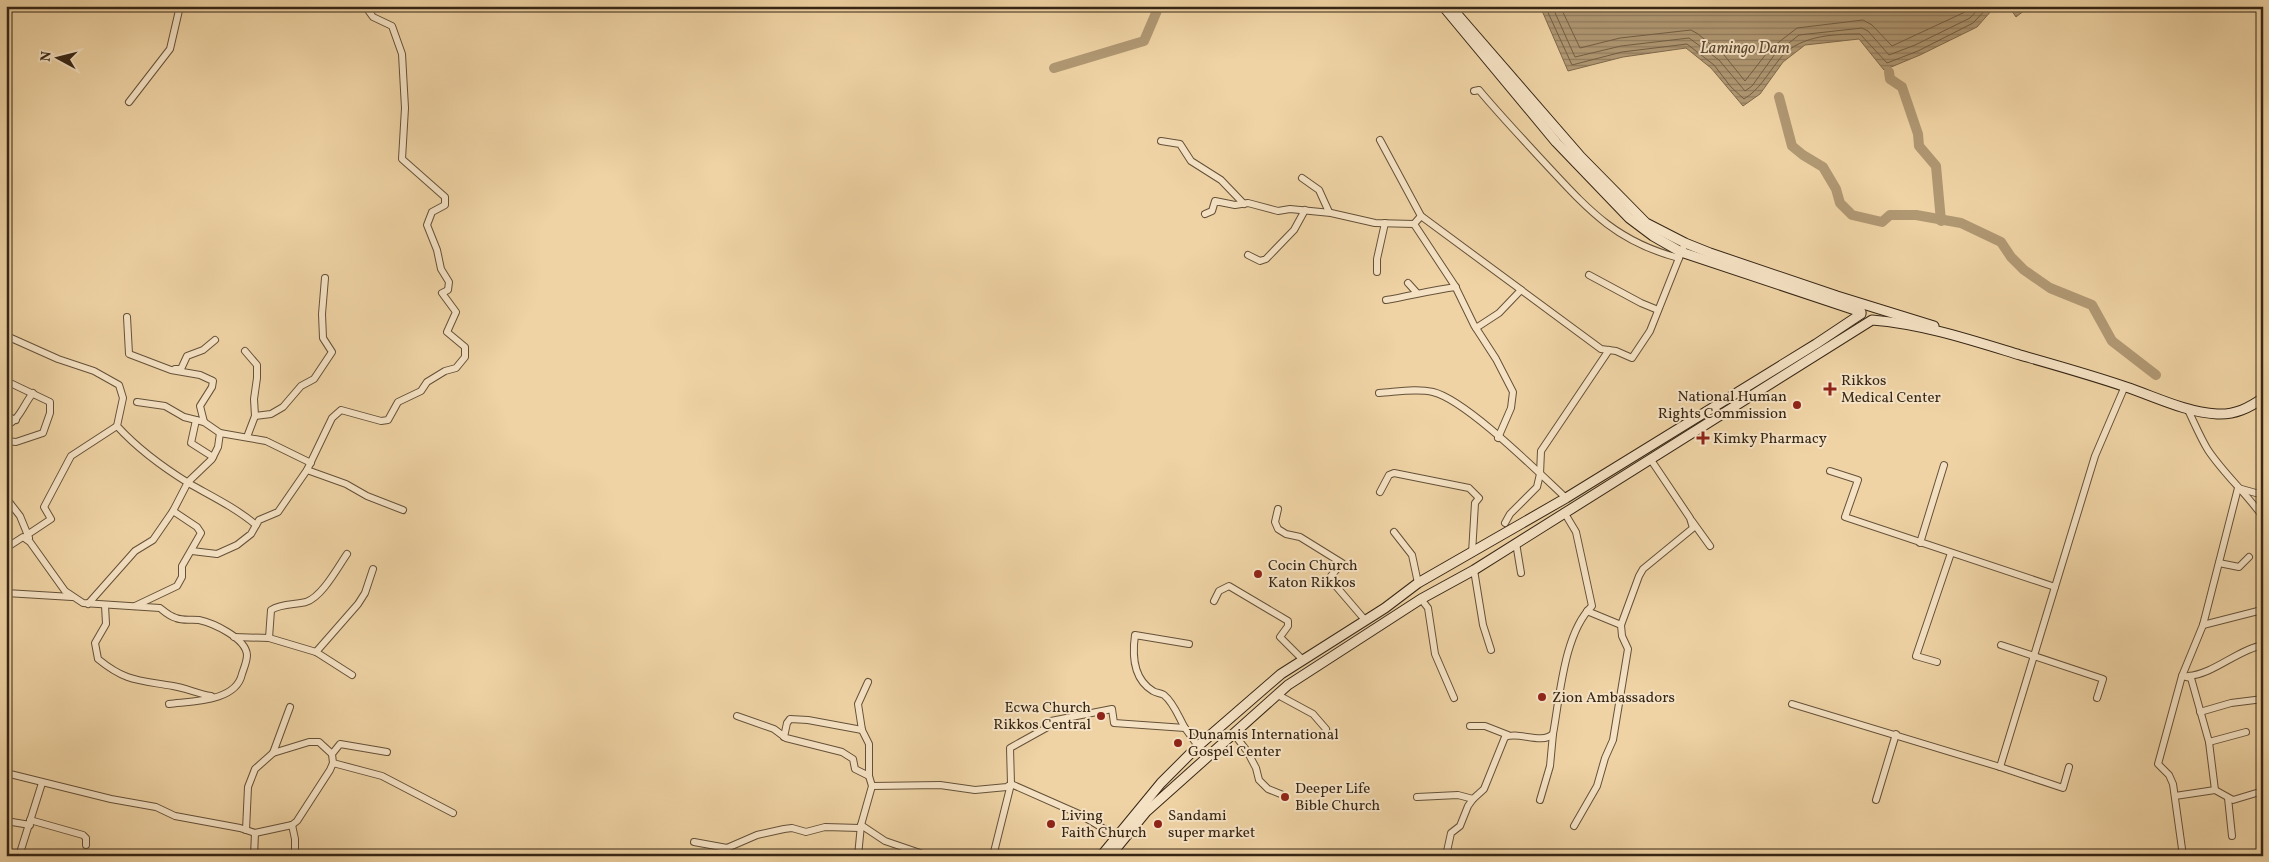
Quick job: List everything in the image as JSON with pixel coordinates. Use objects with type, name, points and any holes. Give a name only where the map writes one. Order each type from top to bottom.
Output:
[{"type":"main road","points":[[1443,6],[1531,114],[1602,191],[1629,218],[1653,236],[1682,251],[1861,313],[1865,319],[1893,322],[1950,334],[2125,386],[2187,408],[2216,414],[2230,414],[2242,410],[2263,398]]},
{"type":"main road","points":[[1450,6],[1568,142],[1628,207],[1682,251],[1871,305],[1929,323],[1950,334]]},
{"type":"main road","points":[[1101,856],[1161,783],[1198,746],[1281,674],[1385,608],[1418,583],[1566,498],[1808,349],[1861,313],[1865,305],[1871,305],[1877,312],[1872,320],[1651,460],[1564,512],[1474,570],[1421,599],[1298,678],[1146,812],[1110,856]]},
{"type":"street","points":[[129,102],[170,50],[180,6]]},
{"type":"street","points":[[192,551],[217,554],[237,545],[251,534],[259,520],[278,512],[307,470],[332,418],[341,410],[381,421],[388,420],[398,402],[421,391],[426,382],[445,371],[456,368],[465,357],[466,347],[447,332],[456,312],[442,293],[448,290],[449,282],[441,269],[437,250],[427,225],[432,212],[445,205],[445,197],[402,160],[405,108],[402,54],[392,26],[373,17],[365,6]]},
{"type":"street","points":[[1380,140],[1421,216],[1589,342],[1601,349],[1632,358],[1650,331],[1682,251],[1661,253],[1629,239],[1587,208],[1510,127],[1479,90],[1474,91]]},
{"type":"street","points":[[1161,141],[1180,144],[1191,161],[1221,180],[1244,204]]},
{"type":"street","points":[[1302,178],[1319,190],[1329,212]]},
{"type":"street","points":[[1205,214],[1212,211],[1215,201],[1235,205],[1244,204],[1278,211],[1290,209],[1329,212],[1349,218],[1385,224],[1414,224],[1421,216]]},
{"type":"street","points":[[1248,255],[1260,261],[1266,259],[1294,230],[1306,210]]},
{"type":"street","points":[[1378,272],[1377,259],[1385,224]]},
{"type":"street","points":[[1414,224],[1456,287],[1476,328],[1496,359],[1513,392],[1511,408],[1498,438]]},
{"type":"street","points":[[1589,275],[1658,310]]},
{"type":"street","points":[[255,416],[271,414],[283,407],[301,386],[314,379],[332,352],[323,338],[322,314],[325,278]]},
{"type":"street","points":[[1408,283],[1417,293]]},
{"type":"street","points":[[1386,300],[1456,287]]},
{"type":"street","points":[[1476,328],[1499,313],[1521,290]]},
{"type":"street","points":[[127,317],[129,354],[171,370],[200,375],[213,381],[200,406],[200,421],[191,443],[213,457]]},
{"type":"street","points":[[12,338],[58,359],[94,371],[119,385],[122,398],[117,426],[71,456],[44,507],[51,519],[29,538]]},
{"type":"street","points":[[171,370],[180,369],[187,356],[203,350],[215,340]]},
{"type":"street","points":[[1505,523],[1510,514],[1537,487],[1540,474],[1541,451],[1609,350]]},
{"type":"street","points":[[245,351],[257,365],[254,398],[255,416],[247,437]]},
{"type":"street","points":[[6,381],[50,402],[50,414],[43,433],[16,442],[6,440]]},
{"type":"street","points":[[2000,766],[2035,657],[2095,456],[2125,386]]},
{"type":"street","points":[[1379,393],[1426,391],[1446,396],[1459,404],[1566,498]]},
{"type":"street","points":[[6,426],[16,420],[24,402],[33,393]]},
{"type":"street","points":[[137,402],[165,406],[184,417],[200,421],[220,433],[266,441],[311,463]]},
{"type":"street","points":[[2187,408],[2208,450],[2238,488],[2249,497],[2263,517]]},
{"type":"street","points":[[6,416],[16,420]]},
{"type":"street","points":[[117,426],[129,440],[188,482],[242,513],[256,525]]},
{"type":"street","points":[[88,604],[135,551],[153,540],[173,512],[188,482],[213,457],[218,447],[220,433]]},
{"type":"street","points":[[1651,460],[1710,546]]},
{"type":"street","points":[[1920,543],[1944,465]]},
{"type":"street","points":[[307,470],[346,484],[367,496],[403,510]]},
{"type":"street","points":[[1830,471],[1858,480],[1845,517],[2055,587]]},
{"type":"street","points":[[1380,492],[1389,475],[1394,473],[1470,488],[1479,498],[1475,503],[1472,553]]},
{"type":"street","points":[[2238,488],[2263,495]]},
{"type":"street","points":[[2182,856],[2175,796],[2169,775],[2158,764],[2182,676],[2203,625],[2238,488]]},
{"type":"street","points":[[6,498],[20,516],[29,538],[65,591],[82,603],[160,608],[169,616],[178,619],[199,620],[229,632],[243,645],[247,654],[241,678],[231,691],[216,697],[169,704]]},
{"type":"street","points":[[1278,509],[1275,522],[1278,530],[1300,537],[1342,563],[1331,576],[1335,585],[1364,620]]},
{"type":"street","points":[[134,607],[177,586],[182,577],[182,566],[201,533],[197,527],[173,512]]},
{"type":"street","points":[[1540,800],[1550,766],[1553,734],[1572,636],[1592,606],[1576,532],[1564,512]]},
{"type":"street","points":[[1574,826],[1597,786],[1605,758],[1613,740],[1628,649],[1622,636],[1621,625],[1630,596],[1643,568],[1693,528],[1690,518]]},
{"type":"street","points":[[1394,532],[1412,555],[1418,583]]},
{"type":"street","points":[[6,548],[23,536],[29,538]]},
{"type":"street","points":[[1516,543],[1521,573]]},
{"type":"street","points":[[1937,662],[1916,656],[1951,553]]},
{"type":"street","points":[[269,638],[271,610],[278,606],[308,601],[316,596],[347,554]]},
{"type":"street","points":[[2219,563],[2239,568],[2249,557]]},
{"type":"street","points":[[316,652],[366,593],[373,569]]},
{"type":"street","points":[[1474,570],[1483,624],[1491,650]]},
{"type":"street","points":[[1214,601],[1219,592],[1229,586],[1288,622],[1288,626],[1280,637],[1303,660]]},
{"type":"street","points":[[6,593],[74,597]]},
{"type":"street","points":[[1421,599],[1429,612],[1435,654],[1454,698]]},
{"type":"street","points":[[105,605],[106,624],[95,643],[98,659],[118,674],[130,679],[173,686],[216,697]]},
{"type":"street","points":[[1587,611],[1621,625]]},
{"type":"street","points":[[2203,625],[2258,611]]},
{"type":"street","points":[[1189,644],[1135,635],[1133,655],[1139,680],[1153,691],[1165,696],[1179,714],[1185,728],[1198,746]]},
{"type":"street","points":[[234,637],[269,638],[316,652],[352,675]]},
{"type":"street","points":[[2001,645],[2103,679],[2098,698]]},
{"type":"street","points":[[2182,676],[2195,675],[2227,658],[2263,645]]},
{"type":"street","points":[[2182,676],[2191,678],[2209,742],[2215,790]]},
{"type":"street","points":[[858,856],[861,827],[872,786],[868,776],[869,744],[862,730],[858,704],[868,682]]},
{"type":"street","points":[[1278,694],[1313,714],[1326,729]]},
{"type":"street","points":[[2200,712],[2231,703],[2263,699]]},
{"type":"street","points":[[1792,704],[2000,766],[2062,788],[2069,767]]},
{"type":"street","points":[[273,753],[290,707]]},
{"type":"street","points":[[993,856],[1011,784],[1010,748],[1046,728],[1051,721],[1112,708],[1114,723],[1185,728]]},
{"type":"street","points":[[737,716],[774,729],[784,737],[842,752],[853,759],[855,768],[868,776]]},
{"type":"street","points":[[784,737],[786,723],[790,719],[808,720],[862,730]]},
{"type":"street","points":[[1470,726],[1485,726],[1508,735],[1545,738],[1553,734]]},
{"type":"street","points":[[2209,742],[2246,732]]},
{"type":"street","points":[[1234,734],[1248,752],[1256,768],[1259,780],[1268,789],[1283,796]]},
{"type":"street","points":[[1876,800],[1896,734]]},
{"type":"street","points":[[1446,856],[1451,833],[1460,826],[1468,806],[1484,789],[1501,741],[1508,735]]},
{"type":"street","points":[[6,772],[42,783],[156,807],[175,816],[246,830],[255,834],[292,825],[297,821],[333,763],[332,754],[319,742],[309,742],[273,753],[255,769],[248,787],[246,830]]},
{"type":"street","points":[[332,754],[340,744],[387,752]]},
{"type":"street","points":[[333,763],[382,776],[453,813]]},
{"type":"street","points":[[20,856],[35,799],[42,783]]},
{"type":"street","points":[[872,786],[940,785],[975,790],[1007,787],[1011,784]]},
{"type":"street","points":[[1011,784],[1079,814],[1116,836]]},
{"type":"street","points":[[2175,796],[2215,790],[2233,800],[2263,791]]},
{"type":"street","points":[[1417,797],[1458,796],[1473,799]]},
{"type":"street","points":[[2228,798],[2232,836]]},
{"type":"street","points":[[6,821],[30,822],[83,835],[86,838],[86,845]]},
{"type":"street","points":[[292,825],[295,839],[295,856]]},
{"type":"street","points":[[694,842],[727,848],[757,835],[784,829],[792,828],[806,832],[825,827],[861,827],[885,841],[929,856]]},
{"type":"street","points":[[254,856],[255,834]]},
{"type":"water","name":"Lamingo Dam","points":[[1540,6],[2030,6],[2016,17],[2010,8],[1992,10],[1977,27],[1884,70],[1859,39],[1805,45],[1783,62],[1760,94],[1743,106],[1711,68],[1686,48],[1623,57],[1568,71]]},
{"type":"waterway","points":[[1054,68],[1144,41],[1159,6]]},
{"type":"waterway","points":[[1889,72],[1890,79],[1902,87],[1918,134],[1919,146],[1936,166],[1941,221]]},
{"type":"waterway","points":[[1779,97],[1792,146],[1823,167],[1836,189],[1840,203],[1852,215],[1882,222],[1890,215],[1916,215],[1961,223],[2001,242],[2011,257],[2024,270],[2050,288],[2092,305],[2112,341],[2156,375]]},
{"type":"place","name":"Rikkos Medical Center","points":[[1830,389]]},
{"type":"place","name":"National Human Rights Commission","points":[[1797,405]]},
{"type":"place","name":"Kimky Pharmacy","points":[[1703,438]]},
{"type":"place","name":"Cocin Church Katon Rikkos","points":[[1258,574]]},
{"type":"place","name":"Zion Ambassadors","points":[[1542,697]]},
{"type":"place","name":"Ecwa Church Rikkos Central","points":[[1101,716]]},
{"type":"place","name":"Dunamis International Gospel Center","points":[[1178,743]]},
{"type":"place","name":"Deeper Life Bible Church","points":[[1285,797]]},
{"type":"place","name":"Living Faith Church","points":[[1051,824]]},
{"type":"place","name":"Sandami super market","points":[[1158,824]]}]
